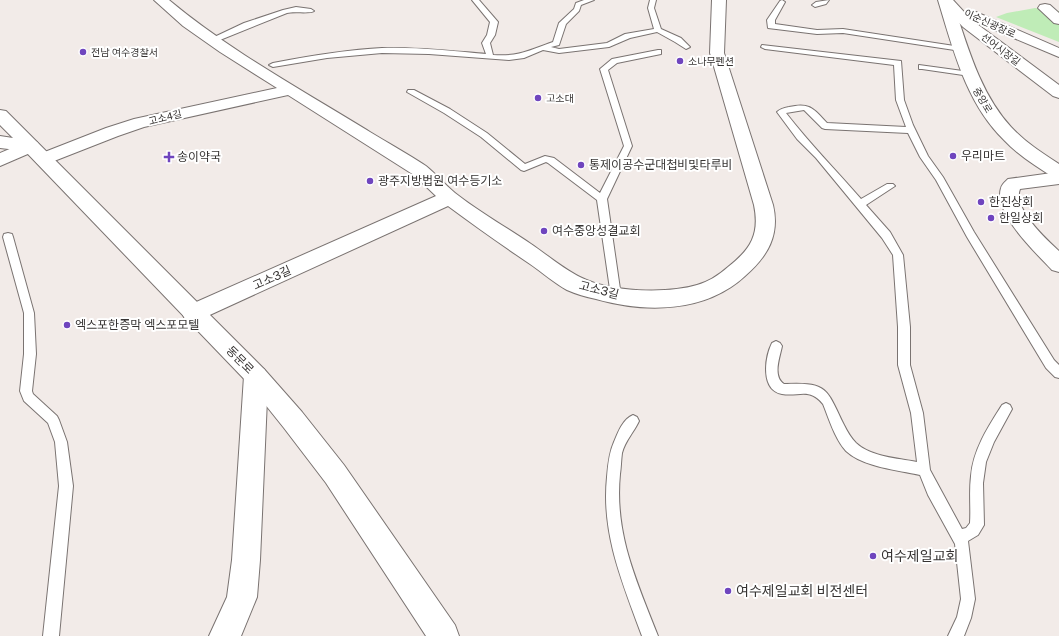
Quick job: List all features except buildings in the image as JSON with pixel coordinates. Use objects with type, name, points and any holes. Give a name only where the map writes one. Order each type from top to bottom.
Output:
[{"type":"street","points":[[161,0],[188,23],[212,40],[420,171],[449,198]]},
{"type":"street","name":"고소3길","points":[[193,313],[449,198],[574,284],[593,291],[616,296],[639,298],[677,297],[699,293],[731,277],[755,253],[766,233],[766,218],[717,53],[719,0]]},
{"type":"street","name":"중앙로","points":[[946,0],[973,84],[992,115],[1004,131],[1028,152],[1059,173]]},
{"type":"street","name":"이순신광장로","points":[[946,0],[973,16],[1059,53]]},
{"type":"street","name":"선어시장길","points":[[946,0],[968,24],[1059,93]]},
{"type":"street","points":[[1045,8],[1059,20]]},
{"type":"street","name":"고소4길","points":[[0,160],[37,153],[140,123],[291,90]]},
{"type":"street","name":"동문로","points":[[0,115],[256,376],[335,474],[444,636]]},
{"type":"street","points":[[0,142],[37,153]]},
{"type":"street","points":[[1059,178],[1015,183],[1010,188],[1008,194],[1014,209],[1022,222],[1059,264]]},
{"type":"street","points":[[224,636],[230,626],[242,597],[246,560],[256,376]]},
{"type":"lane","points":[[475,0],[494,22],[491,35],[486,43],[490,56]]},
{"type":"lane","points":[[273,65],[343,54],[398,51],[518,57],[556,43],[563,23],[577,10],[579,2],[591,0]]},
{"type":"lane","points":[[653,0],[651,8],[658,30]]},
{"type":"lane","points":[[815,5],[818,3],[824,3],[826,0]]},
{"type":"lane","points":[[782,2],[771,20],[771,26],[817,32],[843,31],[961,48]]},
{"type":"lane","points":[[212,40],[285,11],[296,8],[311,11]]},
{"type":"lane","points":[[542,48],[559,51],[609,45],[628,36],[658,30],[678,40],[686,47]]},
{"type":"lane","points":[[765,47],[898,63],[900,100],[911,130],[924,157],[940,179],[970,234],[1050,364],[1059,373]]},
{"type":"lane","points":[[616,296],[602,199],[628,146],[604,69],[610,63],[622,59],[658,52]]},
{"type":"lane","points":[[922,66],[970,74]]},
{"type":"lane","points":[[411,92],[447,111],[484,135],[524,168],[545,159],[551,160],[602,199]]},
{"type":"lane","points":[[911,130],[825,126],[809,108],[801,107],[781,112],[800,137],[819,156],[886,235],[898,255],[904,327],[904,365],[917,413],[924,470],[932,490],[962,544],[968,598],[964,618],[956,636]]},
{"type":"lane","points":[[859,205],[890,186]]},
{"type":"lane","points":[[8,236],[29,313],[30,354],[26,391],[28,398],[52,420],[61,442],[63,457],[66,486],[51,636]]},
{"type":"lane","points":[[776,346],[772,374],[775,384],[778,387],[817,389],[827,400],[850,446],[859,453],[871,458],[924,470]]},
{"type":"lane","points":[[958,536],[969,535],[974,531],[977,525],[978,472],[980,458],[986,444],[1006,409]]},
{"type":"lane","points":[[633,421],[623,436],[616,454],[612,491],[614,526],[622,558],[650,636]]},
{"type":"green space","points":[[1035,8],[1059,11],[1059,42],[996,17],[1007,13]]},
{"type":"place","name":"전남 여수경찰서","points":[[83,52]]},
{"type":"place","name":"소나무펜션","points":[[680,61]]},
{"type":"place","name":"고소대","points":[[538,98]]},
{"type":"place","name":"우리마트","points":[[953,156]]},
{"type":"place","name":"송이약국","points":[[169,157]]},
{"type":"place","name":"통제이공수군대첩비및타루비","points":[[581,165]]},
{"type":"place","name":"광주지방법원 여수등기소","points":[[370,181]]},
{"type":"place","name":"한진상회","points":[[981,202]]},
{"type":"place","name":"한일상회","points":[[991,218]]},
{"type":"place","name":"여수중앙성결교회","points":[[544,231]]},
{"type":"place","name":"엑스포한증막 엑스포모텔","points":[[67,325]]},
{"type":"place","name":"여수제일교회","points":[[873,556]]},
{"type":"place","name":"여수제일교회 비전센터","points":[[728,591]]}]
